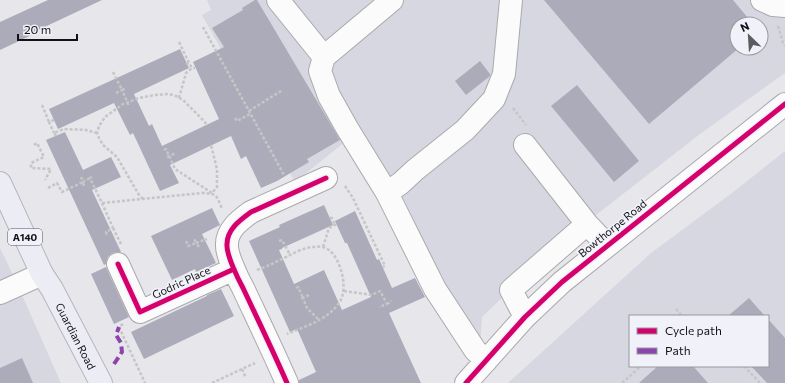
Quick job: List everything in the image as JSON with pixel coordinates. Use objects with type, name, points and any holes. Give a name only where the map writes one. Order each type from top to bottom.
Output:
[{"type":"highway","name":"Guardian Road","points":[[0,183],[47,282],[102,383]]},
{"type":"highway","name":"Guardian Road","points":[[47,282],[85,383]]},
{"type":"street","points":[[278,0],[324,57]]},
{"type":"street","points":[[392,0],[324,57],[320,71],[329,96],[387,193],[435,289],[475,350],[486,361]]},
{"type":"street","points":[[387,193],[402,183],[415,170],[465,130],[494,99],[504,74],[511,0]]},
{"type":"street","points":[[762,0],[773,5],[785,6]]},
{"type":"street","name":"Bowthorpe Road","points":[[466,383],[525,317],[562,282],[785,104]]},
{"type":"street","points":[[525,145],[587,224],[607,245]]},
{"type":"street","points":[[287,383],[236,274],[226,246],[228,236],[232,229],[241,219],[251,212],[326,178]]},
{"type":"street","points":[[525,317],[511,290],[587,224]]},
{"type":"street","points":[[118,264],[140,312]]},
{"type":"street","name":"Godric Place","points":[[140,312],[236,274]]},
{"type":"street","points":[[4,285],[47,282]]},
{"type":"path","points":[[203,28],[288,181],[296,192]]},
{"type":"path","points":[[179,42],[188,63],[192,68]]},
{"type":"path","points":[[179,98],[186,72],[192,68],[196,68]]},
{"type":"path","points":[[113,72],[129,106]]},
{"type":"path","points":[[116,93],[126,88]]},
{"type":"path","points":[[237,121],[281,91]]},
{"type":"path","points":[[143,199],[138,195],[117,157],[103,145],[99,138],[97,133],[99,126],[105,117],[127,102],[139,98],[169,94],[179,98],[200,116],[206,125]]},
{"type":"path","points":[[42,105],[55,134],[64,129],[86,130],[97,133]]},
{"type":"path","points":[[49,122],[54,120]]},
{"type":"path","points":[[34,144],[38,143],[44,157],[31,163],[31,168],[51,169],[45,180]]},
{"type":"path","points":[[211,145],[217,169],[216,187],[212,192]]},
{"type":"path","points":[[164,150],[166,149],[174,169],[212,192],[216,196],[232,229]]},
{"type":"path","points":[[168,156],[176,153]]},
{"type":"path","points":[[81,177],[84,186]]},
{"type":"path","points":[[326,178],[334,177],[342,181],[353,198],[385,266],[382,267]]},
{"type":"path","points":[[48,188],[57,183],[62,192],[91,178],[113,228],[106,232]]},
{"type":"path","points":[[102,203],[212,192]]},
{"type":"path","points":[[323,247],[330,228],[336,225],[332,218],[330,218]]},
{"type":"path","points":[[186,242],[188,246],[196,242],[194,238]]},
{"type":"path","points":[[279,242],[284,239],[290,255]]},
{"type":"path","points":[[212,383],[242,369],[271,348],[322,319],[332,312],[341,302],[344,291],[340,266],[329,250],[323,247],[315,246],[308,248],[236,274]]},
{"type":"path","points":[[296,288],[298,287],[307,308],[319,320]]},
{"type":"path","points":[[344,291],[372,294],[380,290],[387,304]]},
{"type":"path","points":[[302,298],[309,295]]},
{"type":"path","points":[[379,307],[392,301]]},
{"type":"path","points":[[676,310],[681,315]]},
{"type":"path","points":[[140,312],[137,318],[119,327],[145,383]]},
{"type":"path","points":[[622,383],[640,367]]},
{"type":"path","points":[[745,367],[760,383]]},
{"type":"path","points":[[242,369],[246,378]]},
{"type":"shaded area","points":[[207,0],[785,0],[785,73],[700,134],[596,215],[526,275],[482,317],[479,364],[436,301],[361,171],[346,141],[295,182],[202,15],[211,10]]},
{"type":"shaded area","points":[[785,151],[785,383],[508,383],[651,253],[732,193]]},
{"type":"shaded area","points":[[0,248],[14,277],[61,383],[0,383]]},
{"type":"building","points":[[48,0],[102,0],[36,31],[36,33],[0,50],[0,22]]},
{"type":"building","points":[[257,0],[340,140],[307,159],[309,162],[277,181],[261,188],[246,156],[241,159],[231,136],[170,165],[179,183],[160,191],[133,133],[130,135],[114,103],[58,129],[49,109],[180,49],[189,68],[134,94],[149,126],[152,124],[162,146],[219,119],[193,62],[224,47],[212,28],[243,10],[242,8]]},
{"type":"building","points":[[544,0],[733,0],[746,16],[729,16],[730,56],[649,124]]},
{"type":"building","points":[[480,61],[490,76],[466,95],[455,81]]},
{"type":"building","points":[[577,85],[639,161],[614,182],[551,106]]},
{"type":"building","points":[[65,132],[83,170],[111,157],[121,177],[92,190],[121,252],[112,253],[104,265],[46,140]]},
{"type":"building","points":[[324,205],[333,225],[279,250],[294,284],[324,270],[342,310],[371,297],[347,243],[345,243],[335,221],[355,211],[377,260],[379,259],[392,288],[415,278],[425,297],[389,313],[421,383],[299,383],[299,380],[316,372],[297,329],[290,332],[249,241],[280,227],[279,225]]},
{"type":"building","points":[[212,208],[220,225],[202,234],[216,263],[196,272],[195,269],[172,280],[151,236]]},
{"type":"building","points":[[106,267],[129,317],[114,324],[91,274]]},
{"type":"building","points":[[221,289],[234,316],[144,359],[131,332]]},
{"type":"building","points":[[749,298],[764,315],[729,315]]},
{"type":"building","points":[[769,320],[785,338],[785,383],[767,383],[752,367],[769,367]]},
{"type":"building","points":[[22,358],[33,383],[0,383],[0,368]]},
{"type":"building","points":[[657,367],[694,367],[708,383],[639,383]]},
{"type":"marked path","points":[[114,364],[122,352],[121,343],[116,335],[119,327]]},
{"type":"cycle path","points":[[466,383],[525,317],[562,282],[785,104]]},
{"type":"cycle path","points":[[287,383],[233,267],[227,250],[227,240],[234,226],[251,212],[326,178]]},
{"type":"cycle path","points":[[118,264],[140,312],[234,269]]}]
